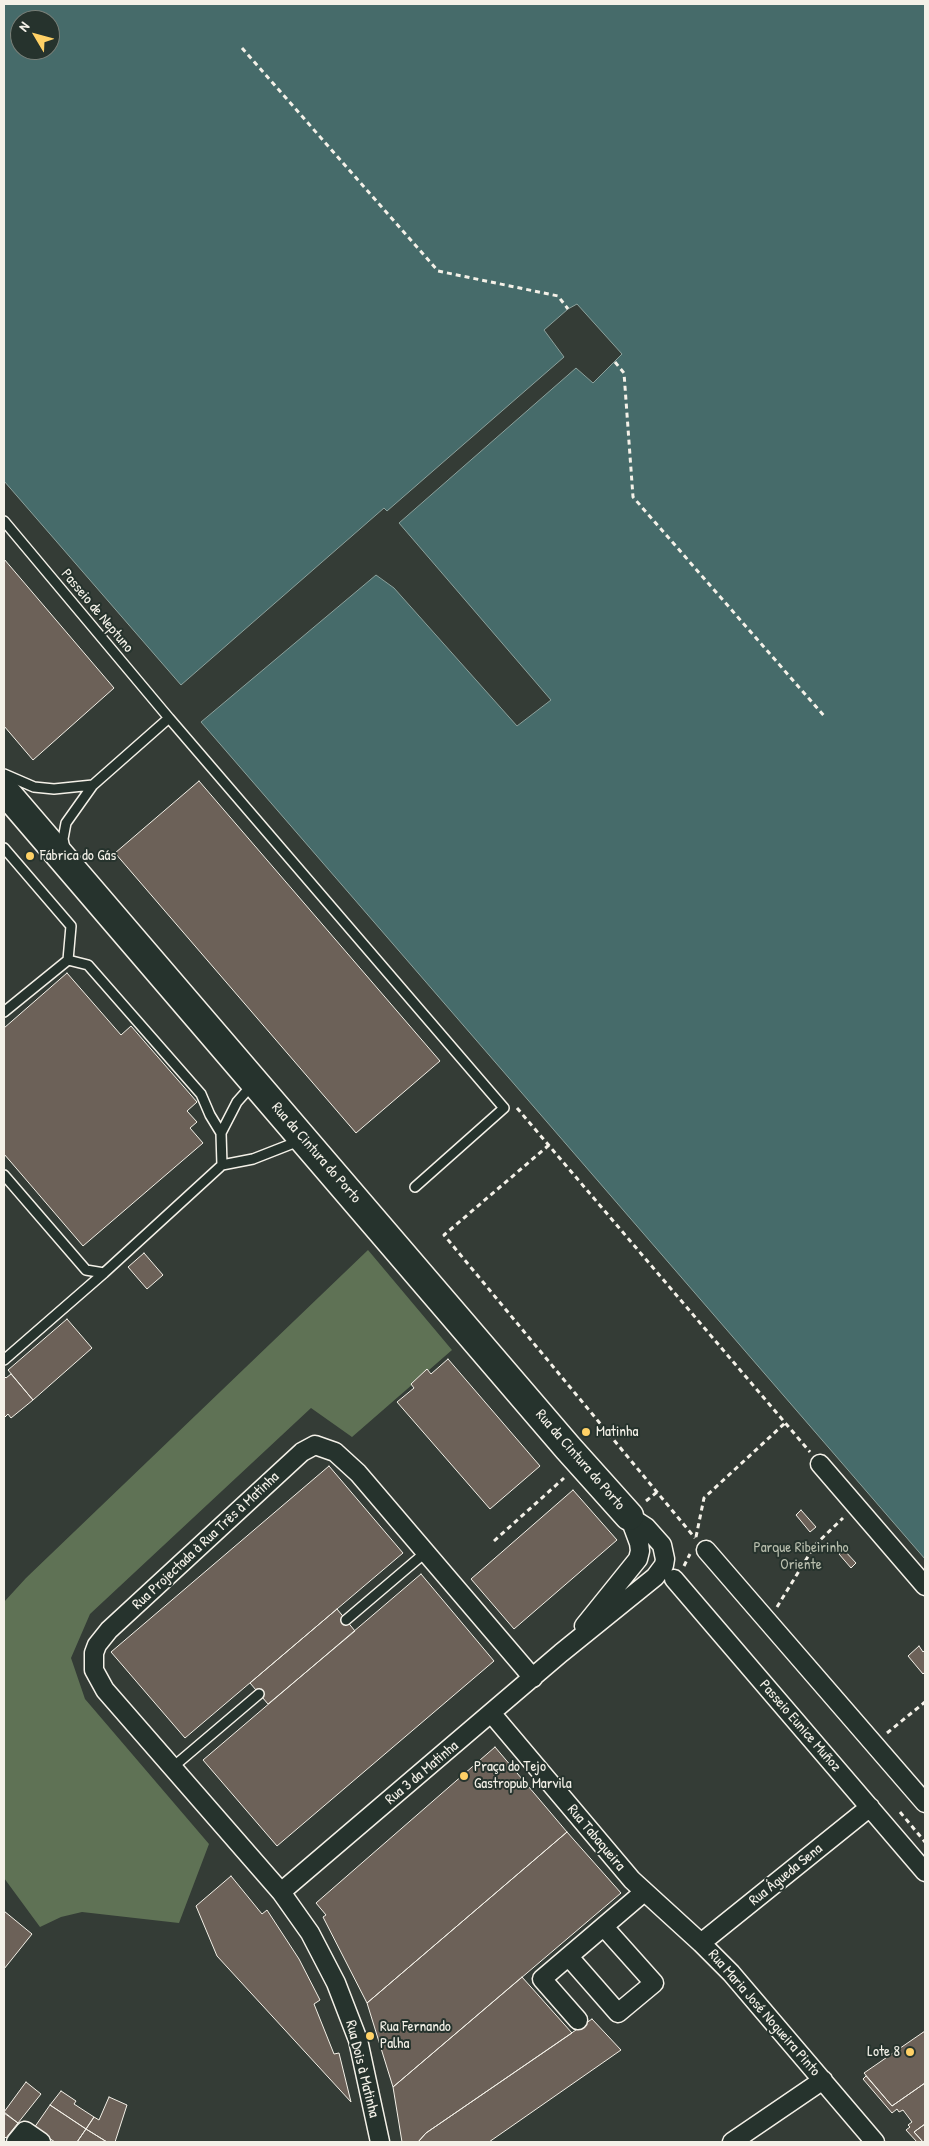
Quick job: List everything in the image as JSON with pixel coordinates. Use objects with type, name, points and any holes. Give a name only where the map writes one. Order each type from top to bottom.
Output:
[{"type":"main road","name":"Rua da Cintura do Porto","points":[[4,790],[581,1463],[629,1516]]},
{"type":"street","name":"Rua Projectada à Rua Três à Matinha","points":[[281,1892],[100,1683],[94,1670],[93,1661],[97,1645],[109,1630],[302,1452],[314,1446],[321,1446],[341,1457],[358,1473],[533,1678]]},
{"type":"street","points":[[820,1464],[925,1586]]},
{"type":"street","name":"Rua 3 da Matinha","points":[[561,1653],[638,1559],[639,1543],[629,1516]]},
{"type":"street","name":"Rua 3 da Matinha","points":[[281,1892],[492,1714],[561,1653],[649,1584],[664,1564],[664,1552],[658,1538],[646,1527],[629,1516]]},
{"type":"street","points":[[706,1550],[925,1803]]},
{"type":"street","name":"Passeio Eunice Muñoz","points":[[674,1579],[925,1872]]},
{"type":"street","name":"Rua Tabaqueira","points":[[492,1714],[644,1892]]},
{"type":"street","name":"Rua Águeda Sena","points":[[701,1943],[870,1807]]},
{"type":"street","name":"Rua Dois à Matinha","points":[[281,1892],[310,1933],[336,1983],[358,2040],[380,2142]]},
{"type":"street","points":[[578,2020],[542,1979],[644,1892]]},
{"type":"street","name":"Rua Maria José Nogueira Pinto","points":[[644,1892],[701,1943],[731,1974],[875,2142]]},
{"type":"street","points":[[568,1957],[618,2013],[654,1983],[604,1927]]},
{"type":"street","points":[[732,2142],[823,2080]]},
{"type":"street","points":[[20,2137],[41,2142]]},
{"type":"lane","name":"Passeio de Neptuno","points":[[4,521],[169,718],[504,1108],[415,1187]]},
{"type":"lane","points":[[68,866],[63,839],[66,823],[93,785],[169,718]]},
{"type":"lane","points":[[4,774],[34,787],[54,789],[93,785]]},
{"type":"lane","points":[[4,848],[71,926],[68,960],[4,1012]]},
{"type":"lane","points":[[68,960],[88,965],[201,1094],[221,1134],[222,1165]]},
{"type":"lane","points":[[221,1134],[238,1102],[255,1083]]},
{"type":"lane","points":[[4,1360],[104,1273],[222,1165],[253,1159],[303,1139]]},
{"type":"lane","points":[[4,1175],[86,1270],[104,1273]]},
{"type":"lane","points":[[346,1620],[426,1552]]},
{"type":"lane","points":[[173,1767],[259,1694]]},
{"type":"path","points":[[242,48],[438,271],[558,296],[568,309]]},
{"type":"path","points":[[615,362],[624,373],[633,497],[825,717]]},
{"type":"path","points":[[786,1423],[704,1498],[695,1538],[444,1235],[549,1145],[786,1423],[820,1464]]},
{"type":"path","points":[[494,1541],[581,1463]]},
{"type":"path","points":[[768,1620],[816,1545],[856,1506]]},
{"type":"path","points":[[674,1579],[680,1574],[689,1554],[701,1548],[706,1550]]},
{"type":"green space","points":[[368,1250],[452,1350],[352,1437],[311,1408],[90,1614],[71,1658],[85,1699],[209,1844],[179,1923],[82,1912],[61,1917],[40,1927],[4,1878],[4,1602],[26,1578]]},
{"type":"water","points":[[4,4],[925,4],[925,1559],[201,722],[376,575],[394,588],[517,726],[551,700],[399,523],[576,368],[593,383],[622,354],[577,304],[568,309],[544,330],[564,357],[387,511],[384,508],[181,685],[4,481]]},
{"type":"building","points":[[4,559],[114,688],[33,760],[4,726]]},
{"type":"building","points":[[199,781],[440,1061],[356,1133],[115,853]]},
{"type":"building","points":[[67,973],[121,1035],[131,1026],[197,1102],[187,1111],[197,1122],[190,1128],[203,1143],[83,1246],[4,1154],[4,1028]]},
{"type":"building","points":[[144,1253],[163,1275],[147,1289],[128,1267]]},
{"type":"building","points":[[67,1319],[92,1348],[33,1400],[8,1370]]},
{"type":"building","points":[[448,1359],[540,1466],[490,1509],[397,1402],[414,1388],[411,1384],[427,1369],[431,1374]]},
{"type":"building","points":[[11,1374],[33,1400],[11,1418],[8,1414],[4,1418],[4,1376],[6,1378]]},
{"type":"building","points":[[329,1466],[403,1553],[185,1738],[111,1652]]},
{"type":"building","points":[[573,1490],[617,1540],[514,1629],[471,1579]]},
{"type":"building","points":[[801,1510],[816,1527],[810,1532],[796,1515]]},
{"type":"building","points":[[844,1550],[856,1563],[851,1568],[839,1554]]},
{"type":"building","points":[[421,1574],[494,1661],[277,1846],[203,1760]]},
{"type":"building","points":[[337,1609],[355,1631],[268,1704],[250,1683]]},
{"type":"building","points":[[919,1646],[923,1652],[925,1650],[925,1672],[923,1674],[908,1656]]},
{"type":"building","points":[[495,1747],[567,1832],[367,2003],[323,1917],[326,1915],[316,1903]]},
{"type":"building","points":[[567,1832],[621,1893],[393,2087],[367,2003]]},
{"type":"building","points":[[231,1876],[262,1914],[267,1910],[299,1959],[320,2000],[314,2004],[334,2054],[339,2053],[351,2102],[217,1956],[196,1906]]},
{"type":"building","points":[[4,1911],[32,1934],[4,1969]]},
{"type":"building","points":[[522,1977],[572,2033],[426,2133],[418,2142],[402,2142],[393,2087]]},
{"type":"building","points":[[592,2019],[621,2050],[489,2142],[418,2142],[426,2133]]},
{"type":"building","name":"Lote 8","points":[[925,2031],[925,2083],[892,2106],[864,2073]]},
{"type":"building","points":[[866,2076],[892,2106],[925,2083],[925,2124],[914,2132],[923,2142],[917,2142],[906,2130],[912,2122],[903,2110],[899,2112],[897,2109],[892,2113],[863,2079]]},
{"type":"building","points":[[26,2082],[41,2094],[18,2123],[4,2112]]},
{"type":"building","points":[[61,2091],[76,2101],[74,2104],[94,2117],[86,2129],[50,2105]]},
{"type":"building","points":[[109,2097],[127,2105],[115,2142],[107,2142],[86,2129],[94,2117],[99,2120]]},
{"type":"building","points":[[50,2105],[86,2129],[77,2142],[55,2142],[34,2128]]},
{"type":"building","points":[[4,2113],[18,2123],[6,2138],[4,2136]]},
{"type":"building","points":[[925,2124],[925,2142],[923,2142],[914,2132]]},
{"type":"building","points":[[86,2129],[107,2142],[77,2142]]},
{"type":"place","name":"Fábrica do Gás","points":[[30,856]]},
{"type":"place","name":"Matinha","points":[[586,1432]]},
{"type":"place","name":"Praça do Tejo Gastropub Marvila","points":[[464,1776]]},
{"type":"place","name":"Rua Fernando Palha","points":[[370,2036]]},
{"type":"place","name":"Lote 8","points":[[910,2052]]},
{"type":"park label","name":"Parque Ribeirinho Oriente","points":[[801,1556]]}]
